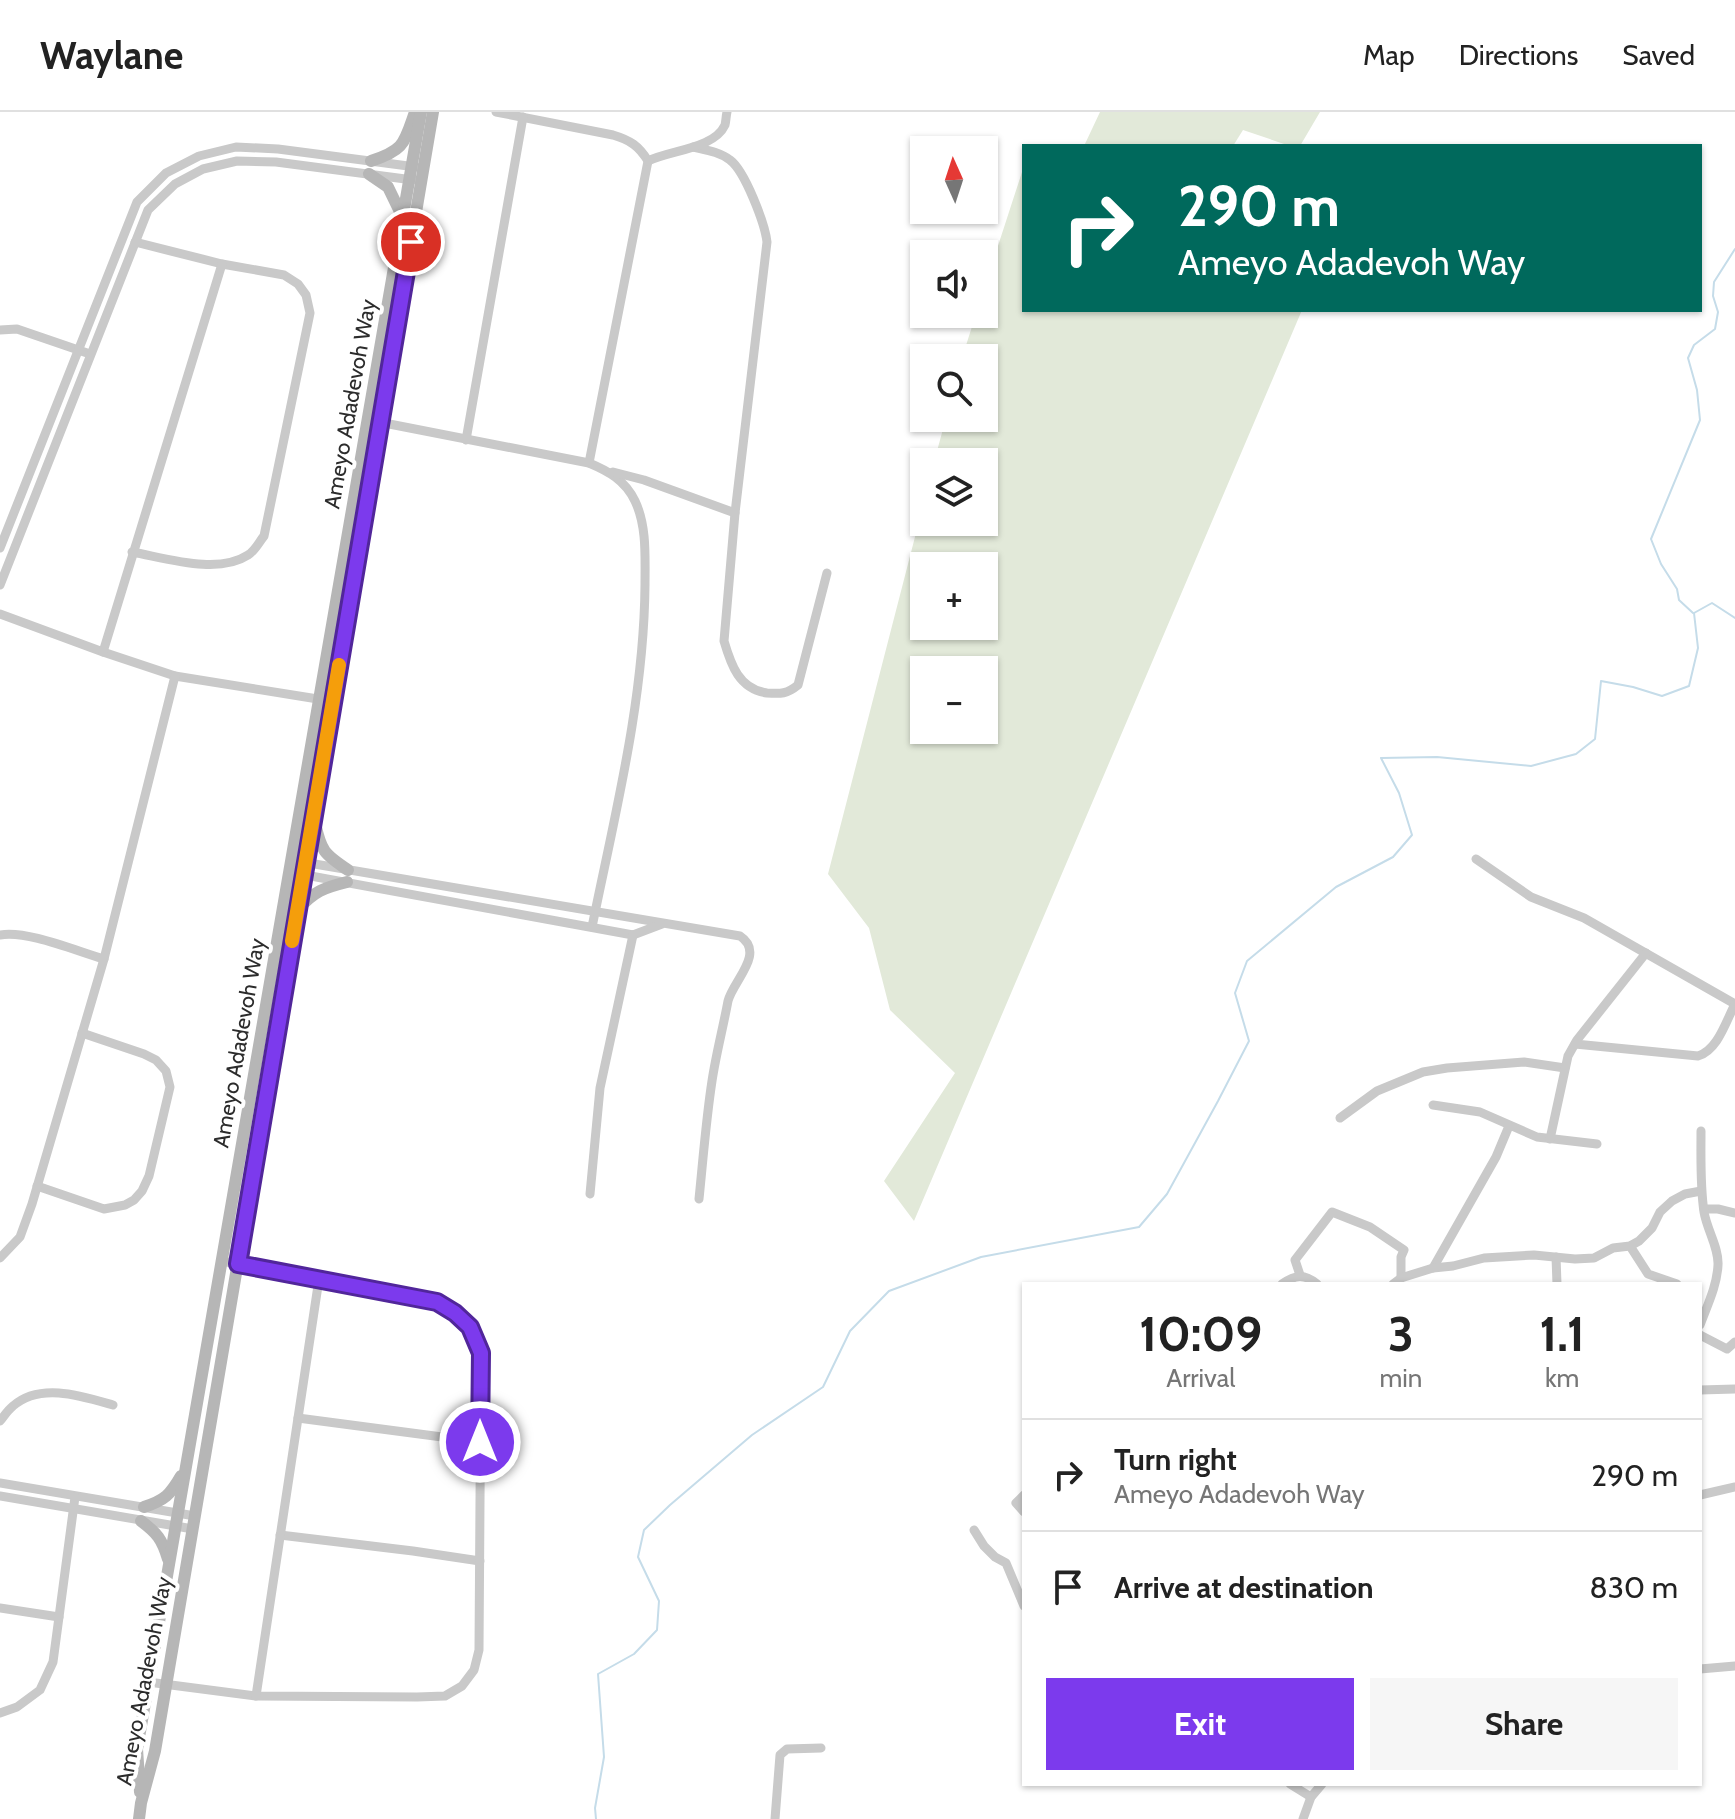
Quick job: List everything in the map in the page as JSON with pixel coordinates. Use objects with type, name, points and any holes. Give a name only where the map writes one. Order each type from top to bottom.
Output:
[{"type":"street","points":[[370,167],[401,146],[415,112]]},
{"type":"street","points":[[496,112],[629,140],[641,149],[648,161],[589,463]]},
{"type":"street","points":[[648,161],[712,140],[724,126],[727,112]]},
{"type":"street","name":"Ameyo Adadevoh Way","points":[[141,1803],[137,1749],[148,1682],[319,699],[374,421],[415,180],[431,113]]},
{"type":"street","points":[[466,440],[523,117]]},
{"type":"street","points":[[0,548],[137,202],[166,173],[199,156],[236,147],[278,149],[370,167],[415,180]]},
{"type":"street","points":[[693,147],[721,154],[740,170],[766,231],[724,641],[729,660],[742,682],[756,691],[782,694],[798,685],[827,573]]},
{"type":"street","points":[[0,585],[148,210],[175,184],[203,169],[237,161],[418,167]]},
{"type":"street","points":[[370,167],[388,187],[403,218]]},
{"type":"street","name":"Ameyo Adadevoh Way","points":[[141,1803],[155,1751],[314,815],[403,218],[415,180]]},
{"type":"street","points":[[132,552],[212,565],[233,563],[251,553],[264,536],[310,313],[306,295],[298,284],[284,275],[222,264],[135,242]]},
{"type":"street","points":[[103,652],[222,264]]},
{"type":"street","points":[[0,330],[17,329],[90,354]]},
{"type":"street","points":[[374,421],[589,463],[735,513]]},
{"type":"street","points":[[592,927],[635,717],[645,612],[644,532],[635,501],[625,485],[609,471]]},
{"type":"street","points":[[0,614],[175,676],[333,701]]},
{"type":"street","points":[[0,1258],[20,1237],[37,1186],[104,959],[175,676]]},
{"type":"street","points":[[314,815],[319,841],[326,856],[347,876]]},
{"type":"street","points":[[1476,859],[1531,897],[1584,918],[1735,1004],[1712,1049],[1704,1055],[1575,1044]]},
{"type":"street","points":[[290,866],[633,935],[664,923]]},
{"type":"street","points":[[298,909],[310,896],[347,876],[664,923],[740,936],[747,941],[750,947],[747,966],[730,993],[712,1079],[699,1199]]},
{"type":"street","points":[[0,935],[25,935],[104,959]]},
{"type":"street","points":[[590,1194],[600,1088],[633,935]]},
{"type":"street","points":[[1550,1139],[1568,1056],[1646,953]]},
{"type":"street","points":[[37,1186],[104,1209],[134,1200],[149,1176],[170,1087],[166,1071],[156,1060],[144,1054],[82,1033]]},
{"type":"street","points":[[1340,1118],[1377,1091],[1423,1072],[1524,1062],[1565,1068]]},
{"type":"street","points":[[1433,1105],[1480,1112],[1537,1137],[1597,1144]]},
{"type":"street","points":[[1433,1268],[1496,1157],[1509,1126]]},
{"type":"street","points":[[1701,1131],[1701,1191],[1718,1262],[1713,1289],[1702,1319]]},
{"type":"street","points":[[1300,1275],[1295,1260],[1332,1212],[1370,1227],[1404,1250],[1397,1281],[1433,1268],[1484,1258],[1594,1258],[1613,1248],[1630,1246],[1639,1241],[1672,1201],[1701,1191]]},
{"type":"street","points":[[1704,1209],[1735,1213]]},
{"type":"street","points":[[1630,1246],[1648,1274],[1671,1282]]},
{"type":"street","points":[[1556,1257],[1557,1282]]},
{"type":"street","points":[[148,1682],[256,1696],[445,1696],[462,1686],[474,1670],[479,1650],[481,1353],[470,1327],[437,1302],[222,1261]]},
{"type":"street","points":[[1285,1282],[1300,1275],[1314,1282]]},
{"type":"street","points":[[256,1696],[319,1279]]},
{"type":"street","points":[[1702,1336],[1727,1349],[1735,1342]]},
{"type":"street","points":[[1702,1390],[1735,1389]]},
{"type":"street","points":[[0,1421],[14,1405],[36,1395],[63,1393],[113,1405]]},
{"type":"street","points":[[298,1418],[480,1442]]},
{"type":"street","points":[[0,1496],[73,1510],[142,1514],[171,1493],[186,1466]]},
{"type":"street","points":[[0,1483],[142,1514],[194,1522]]},
{"type":"street","points":[[1702,1495],[1735,1487]]},
{"type":"street","points":[[0,1713],[17,1707],[40,1690],[53,1662],[75,1497]]},
{"type":"street","points":[[142,1514],[157,1533],[169,1562]]},
{"type":"street","points":[[974,1530],[984,1546],[1006,1563],[1022,1601]]},
{"type":"street","points":[[280,1535],[480,1561]]},
{"type":"street","points":[[0,1608],[59,1617]]},
{"type":"street","points":[[1702,1669],[1735,1666]]},
{"type":"street","points":[[775,1819],[780,1755],[787,1749],[821,1748]]},
{"type":"street","points":[[1303,1819],[1306,1791]]},
{"type":"street","points":[[139,1819],[141,1803]]},
{"type":"green space","points":[[1100,112],[1320,112],[1301,144],[1284,144],[1243,130],[1234,144],[1085,144]]},
{"type":"green space","points":[[1022,172],[1022,312],[1301,312],[914,1221],[884,1181],[955,1073],[890,1010],[869,928],[828,874],[910,556],[910,640],[998,640],[998,552],[911,552],[915,536],[998,536],[998,448],[938,448],[942,432],[998,432],[998,344],[966,344],[972,328],[998,328],[998,246]]},
{"type":"waterway","points":[[1693,613],[1679,600],[1677,589],[1661,564],[1651,539],[1700,420],[1697,390],[1688,358],[1694,345],[1715,329],[1718,312],[1713,296],[1714,282],[1735,249]]},
{"type":"waterway","points":[[596,1819],[604,1757],[598,1674],[634,1654],[657,1630],[659,1601],[638,1557],[644,1530],[752,1435],[823,1387],[850,1331],[889,1291],[981,1257],[1139,1227],[1167,1194],[1249,1041],[1235,993],[1247,961],[1336,887],[1393,857],[1412,835],[1399,793],[1381,758],[1437,757],[1531,766],[1576,754],[1595,739],[1601,681],[1662,696],[1689,686],[1698,648],[1694,613],[1712,603],[1735,618]]},
{"type":"slow traffic","points":[[292,941],[339,665]]},
{"type":"route","points":[[411,242],[238,1264],[437,1302],[455,1313],[470,1327],[481,1353],[480,1442]]}]
